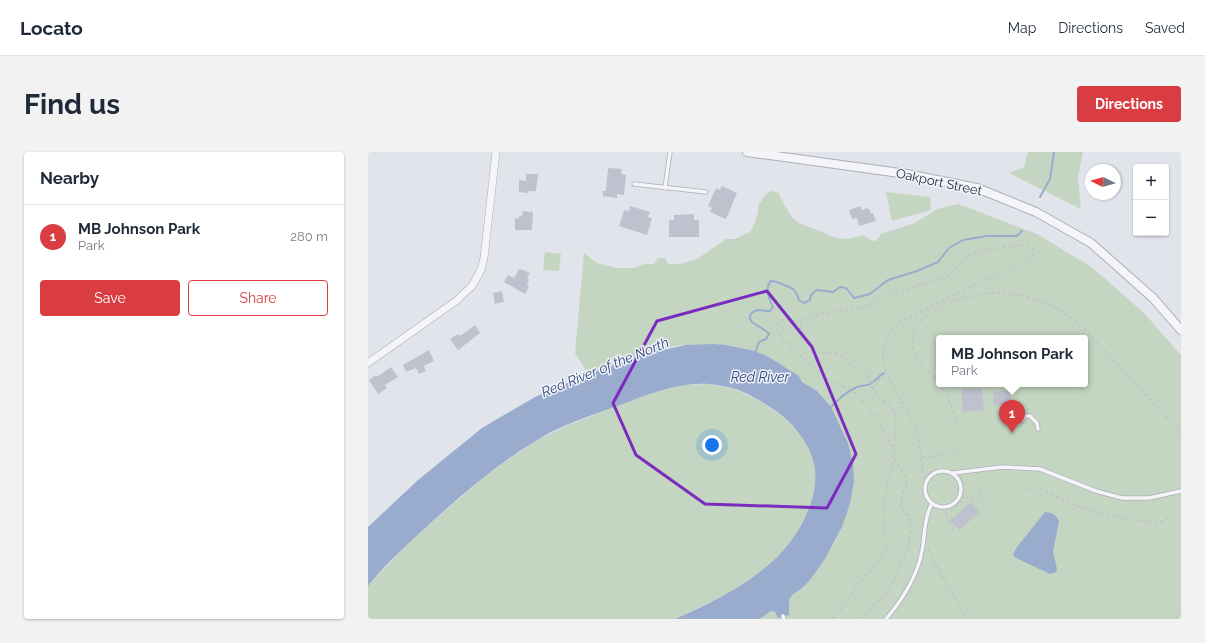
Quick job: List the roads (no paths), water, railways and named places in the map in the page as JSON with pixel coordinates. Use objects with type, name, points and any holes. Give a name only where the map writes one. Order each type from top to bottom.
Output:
[{"type":"street","points":[[368,363],[456,301],[472,286],[481,270],[484,258],[496,152]]},
{"type":"street","name":"Oakport Street","points":[[747,152],[907,174],[977,188],[1036,212],[1091,242],[1153,298],[1181,330]]},
{"type":"lane","points":[[665,188],[670,152]]},
{"type":"lane","points":[[634,184],[706,192]]},
{"type":"lane","points":[[1018,424],[1026,416],[1030,416],[1037,423],[1038,429]]},
{"type":"lane","points":[[952,473],[957,476],[960,481],[962,496],[950,505],[944,506],[932,503],[926,494],[926,483],[928,478],[932,475],[943,472],[952,473],[1002,467],[1040,469],[1096,491],[1122,498],[1149,498],[1181,491]]},
{"type":"lane","points":[[889,618],[907,590],[917,570],[924,539],[926,519],[932,503]]},
{"type":"water","name":"Red River","points":[[713,344],[755,351],[769,357],[799,376],[802,382],[816,390],[831,407],[848,443],[853,463],[854,482],[850,504],[842,527],[825,559],[810,580],[792,595],[789,600],[789,615],[778,618],[775,612],[771,611],[760,619],[675,619],[716,600],[755,576],[772,562],[788,545],[800,526],[810,505],[815,483],[814,464],[811,454],[801,436],[789,422],[766,404],[748,394],[732,388],[709,384],[686,385],[653,393],[576,421],[544,436],[482,479],[458,499],[400,552],[368,586],[368,527],[418,480],[482,428],[535,397],[588,374],[628,361],[643,354],[686,345]]},
{"type":"water","points":[[1045,512],[1054,515],[1059,522],[1053,551],[1057,569],[1056,572],[1050,574],[1016,558],[1013,555],[1017,547]]},
{"type":"waterway","points":[[1040,197],[1050,179],[1054,152]]},
{"type":"waterway","points":[[755,353],[759,342],[766,339],[769,334],[764,329],[753,323],[750,317],[751,313],[757,310],[770,311],[773,307],[768,290],[771,281],[775,281],[790,287],[796,292],[799,300],[804,303],[810,300],[811,295],[817,290],[833,292],[840,287],[846,288],[854,298],[870,294],[888,280],[917,271],[938,262],[949,248],[963,240],[987,236],[1017,236],[1022,231]]},
{"type":"waterway","points":[[830,408],[848,392],[860,386],[869,385],[884,373]]},
{"type":"place","name":"MB Johnson Park","points":[[1012,433]]},
{"type":"water label","name":"Red River of the North","points":[[605,367]]}]
